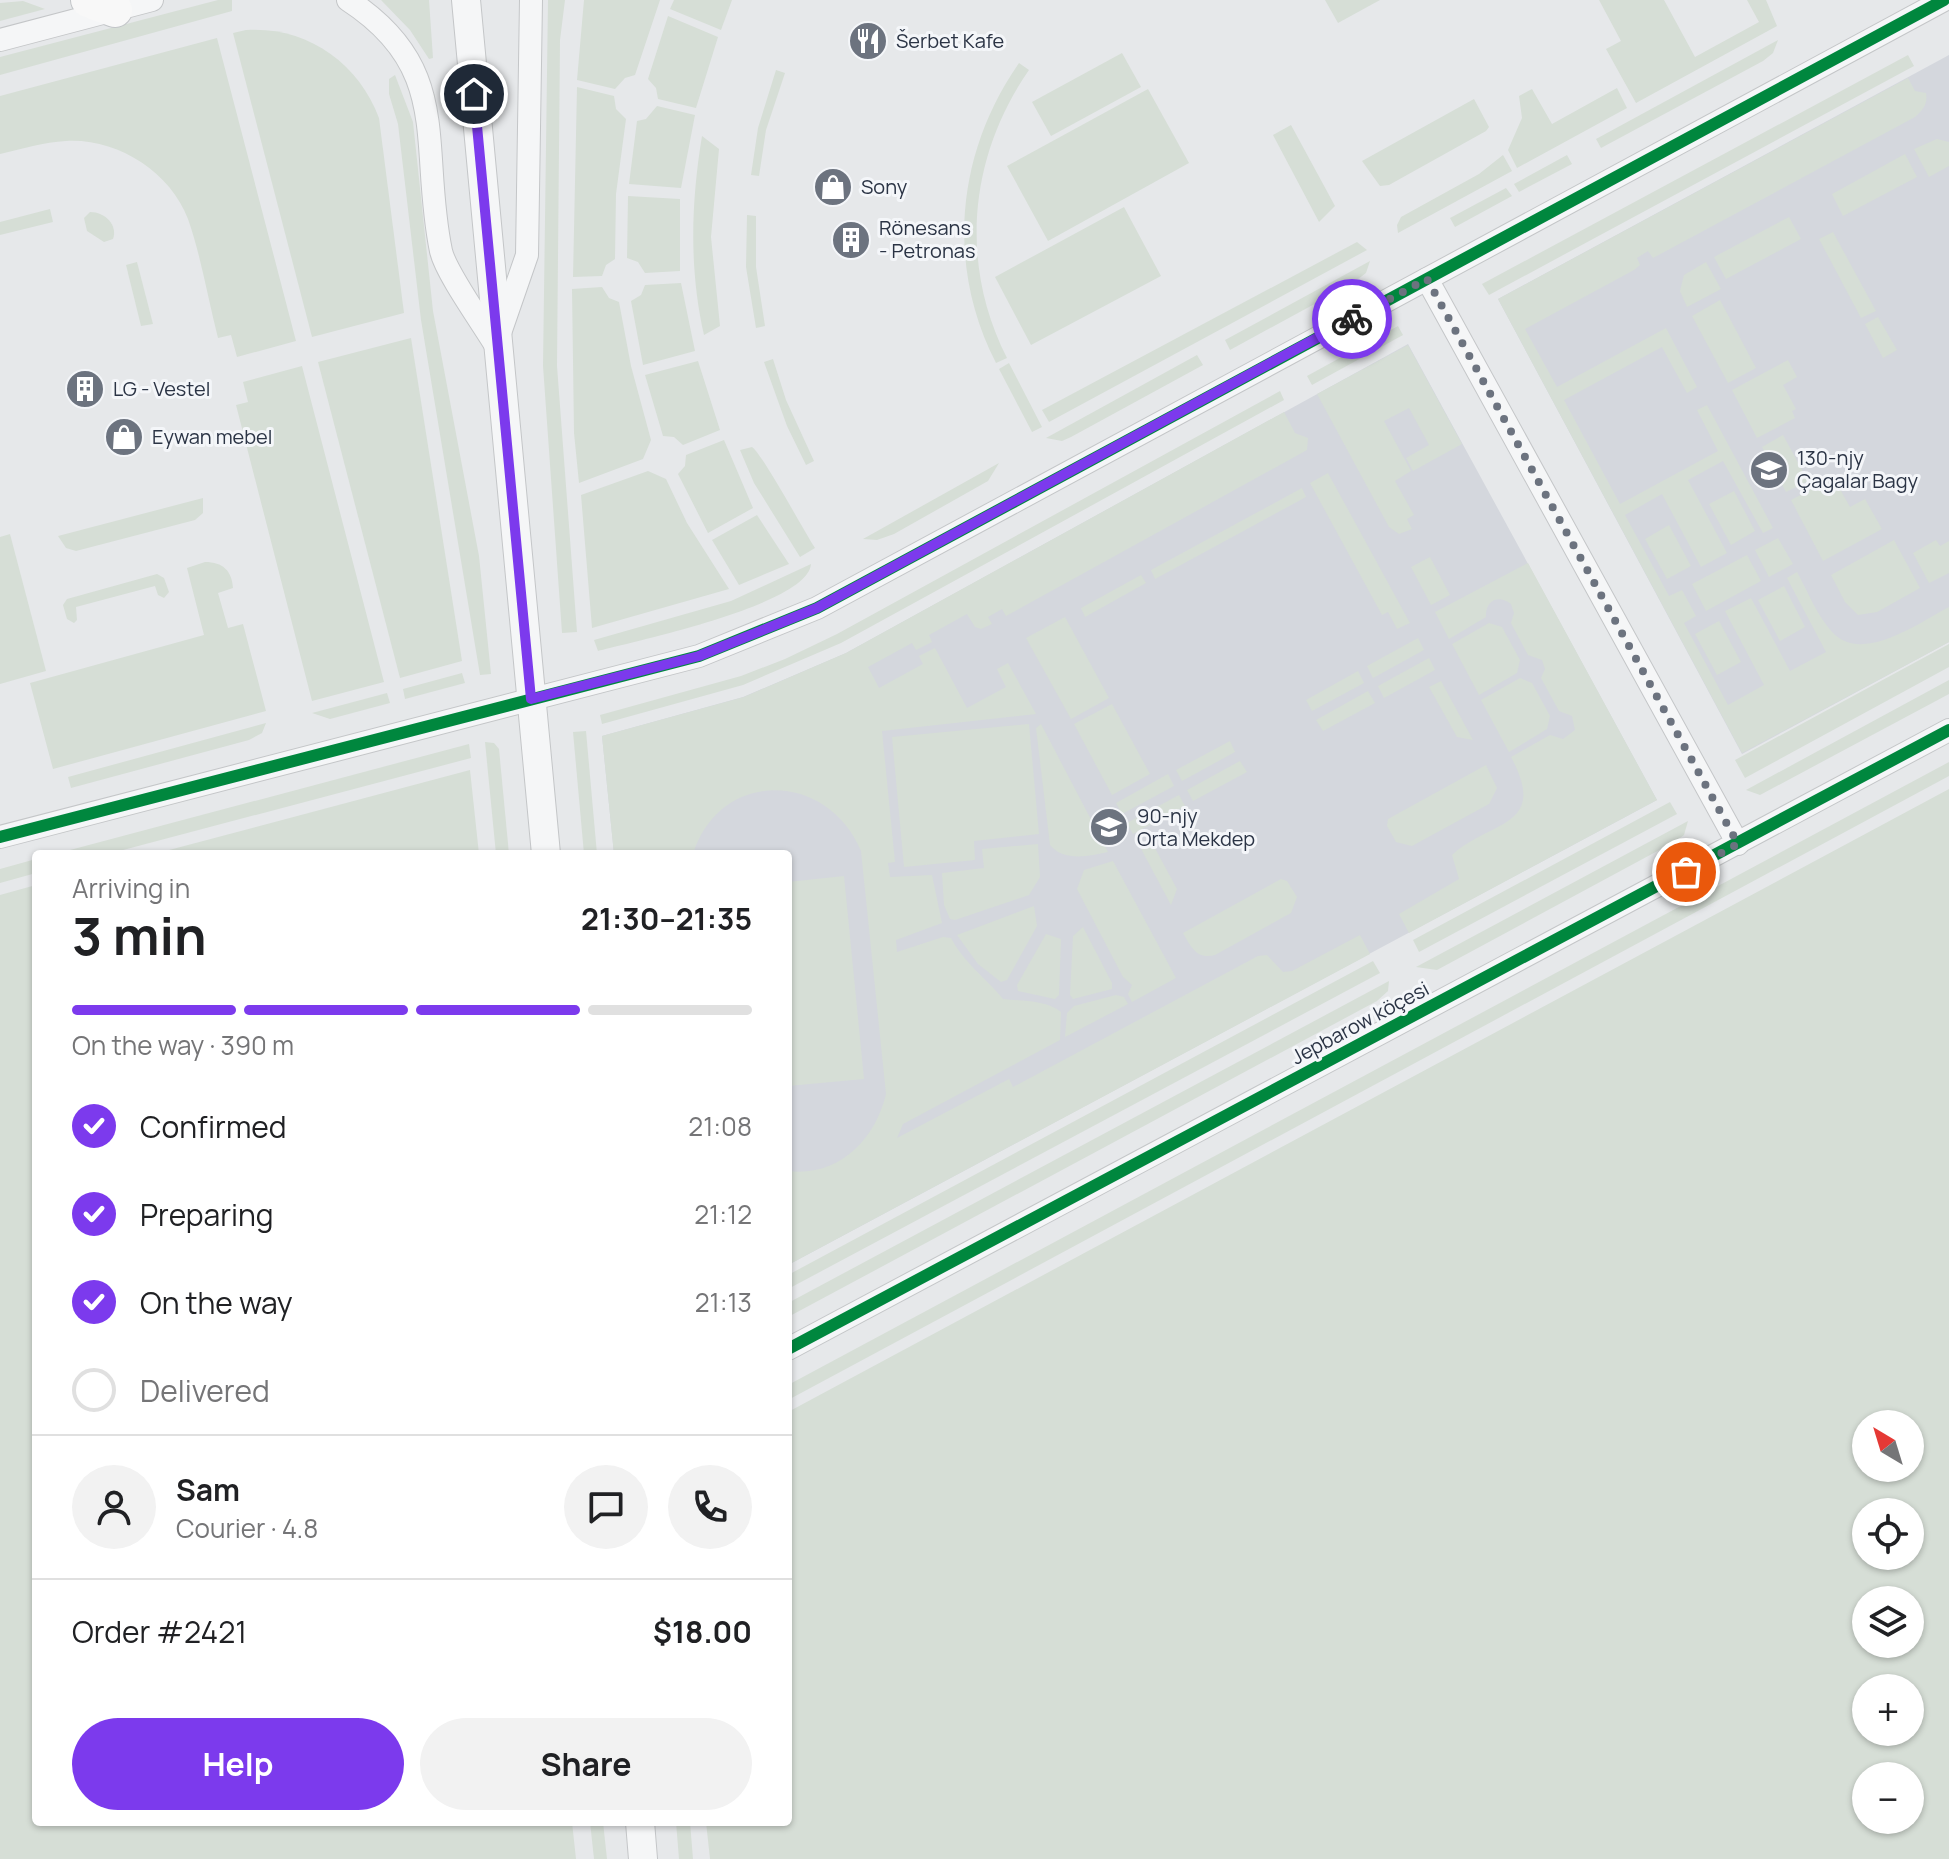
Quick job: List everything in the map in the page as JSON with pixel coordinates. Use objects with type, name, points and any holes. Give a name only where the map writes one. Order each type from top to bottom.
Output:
[{"type":"street","points":[[0,40],[101,5],[152,0]]},
{"type":"street","points":[[348,0],[387,29],[413,65],[427,121],[441,254],[496,346]]},
{"type":"street","points":[[466,0],[546,850]]},
{"type":"street","points":[[496,346],[527,255],[531,0]]},
{"type":"street","points":[[0,837],[699,656],[817,608],[1944,0]]},
{"type":"street","points":[[1427,279],[1738,844]]},
{"type":"street","name":"Jepbarow köçesi","points":[[792,1347],[1949,730]]},
{"type":"street","points":[[640,1826],[643,1859]]},
{"type":"shaded area","points":[[218,0],[232,0],[232,11],[0,75],[0,57]]},
{"type":"shaded area","points":[[381,0],[429,0],[433,58],[429,59],[410,30]]},
{"type":"shaded area","points":[[548,0],[565,0],[560,40],[557,366],[577,632],[562,633],[543,366]]},
{"type":"shaded area","points":[[584,0],[660,0],[635,75],[625,78],[615,89],[577,80]]},
{"type":"shaded area","points":[[674,0],[732,0],[721,30],[670,9]]},
{"type":"shaded area","points":[[1325,0],[1380,0],[1338,23]]},
{"type":"shaded area","points":[[1599,0],[1664,0],[1695,57],[1759,22],[1747,0],[1766,0],[1777,26],[1636,103],[1606,49],[1621,41]]},
{"type":"shaded area","points":[[23,1],[45,9],[0,21],[0,3]]},
{"type":"shaded area","points":[[668,16],[718,37],[696,108],[658,99],[656,88],[648,79]]},
{"type":"shaded area","points":[[268,30],[309,41],[344,64],[370,98],[379,118],[404,313],[312,337],[233,33]]},
{"type":"shaded area","points":[[217,38],[296,341],[237,357],[231,335],[218,338],[188,219],[180,202],[155,172],[122,152],[85,142],[50,143],[0,154],[0,96]]},
{"type":"shaded area","points":[[1778,40],[1773,53],[1763,61],[1601,148],[1596,139]]},
{"type":"shaded area","points":[[1122,53],[1141,87],[1051,136],[1032,102]]},
{"type":"shaded area","points":[[1908,55],[1914,66],[1489,295],[1482,284]]},
{"type":"shaded area","name":"130-njy Çagalar Bagy","points":[[1949,55],[1949,642],[1742,754],[1498,299]]},
{"type":"shaded area","points":[[1019,63],[1029,70],[1009,103],[994,138],[983,174],[978,211],[977,248],[982,285],[992,322],[1007,358],[996,363],[980,326],[970,288],[965,249],[965,210],[971,172],[982,134],[998,98]]},
{"type":"shaded area","points":[[776,70],[785,73],[766,130],[759,176],[751,175],[758,128]]},
{"type":"shaded area","points":[[395,75],[413,122],[433,311],[479,556],[491,674],[480,675],[421,320],[398,124],[389,94],[389,79]]},
{"type":"shaded area","points":[[1908,78],[1915,91],[1926,93],[1924,106],[1915,117],[1653,258],[1648,251],[1637,258],[1640,265],[1634,270],[1525,329],[1557,387],[1666,328],[1697,387],[1687,393],[1662,347],[1564,400],[1620,504],[1718,451],[1697,410],[1707,405],[1773,528],[1763,533],[1723,461],[1688,480],[1727,553],[1701,567],[1662,494],[1625,515],[1669,596],[1682,590],[1696,616],[1684,623],[1728,705],[1764,685],[1725,611],[1751,598],[1790,671],[1826,652],[1787,578],[1797,572],[1822,619],[1833,633],[1845,641],[1860,644],[1891,637],[1949,607],[1949,642],[1742,753],[1498,299]]},
{"type":"shaded area","points":[[577,87],[614,96],[616,109],[626,119],[616,194],[615,259],[606,265],[602,276],[573,277]]},
{"type":"shaded area","points":[[1617,88],[1627,108],[1517,168],[1508,150],[1522,118],[1519,96],[1532,89],[1552,124]]},
{"type":"shaded area","points":[[1148,89],[1189,163],[1048,241],[1007,166]]},
{"type":"shaded area","points":[[1474,99],[1489,127],[1486,131],[1389,185],[1380,186],[1362,161]]},
{"type":"shaded area","points":[[657,106],[695,115],[681,188],[629,184],[637,121],[646,119]]},
{"type":"shaded area","points":[[1291,125],[1335,206],[1319,222],[1273,135]]},
{"type":"shaded area","points":[[702,136],[719,149],[711,237],[720,326],[704,335],[696,285],[693,236]]},
{"type":"shaded area","points":[[1937,139],[1949,142],[1949,166],[1929,177],[1914,149]]},
{"type":"shaded area","points":[[1905,154],[1917,177],[1843,216],[1832,194]]},
{"type":"shaded area","points":[[1503,155],[1512,171],[1398,233],[1397,225],[1401,217],[1479,174]]},
{"type":"shaded area","points":[[1567,155],[1572,164],[1519,192],[1514,184]]},
{"type":"shaded area","points":[[1506,188],[1512,196],[1455,227],[1450,218]]},
{"type":"shaded area","points":[[628,196],[680,199],[680,271],[645,273],[638,262],[627,258]]},
{"type":"shaded area","points":[[1124,207],[1161,276],[1031,345],[995,277]]},
{"type":"shaded area","points":[[50,209],[53,222],[0,235],[0,222]]},
{"type":"shaded area","points":[[90,212],[101,214],[109,220],[114,229],[113,239],[104,242],[87,231],[84,218]]},
{"type":"shaded area","points":[[747,215],[756,216],[756,267],[765,326],[756,328],[746,267]]},
{"type":"shaded area","points":[[1789,217],[1801,239],[1726,279],[1714,257]]},
{"type":"shaded area","points":[[1833,232],[1876,311],[1861,318],[1819,239]]},
{"type":"shaded area","points":[[1357,242],[1367,250],[1049,422],[1042,410]]},
{"type":"shaded area","points":[[1370,261],[1366,273],[1353,283],[1230,350],[1225,340]]},
{"type":"shaded area","points":[[137,262],[153,324],[141,326],[126,265]]},
{"type":"shaded area","points":[[1706,262],[1721,289],[1687,307],[1680,291],[1684,275]]},
{"type":"shaded area","points":[[681,283],[695,351],[643,365],[631,301],[641,295],[645,285]]},
{"type":"shaded area","points":[[602,287],[609,298],[619,302],[631,366],[651,440],[643,459],[579,483],[574,433],[572,289]]},
{"type":"shaded area","points":[[1720,300],[1756,368],[1728,383],[1692,316]]},
{"type":"shaded area","points":[[1878,317],[1897,350],[1883,358],[1865,324]]},
{"type":"shaded area","points":[[1398,326],[1403,335],[1312,385],[1307,376]]},
{"type":"shaded area","points":[[411,338],[462,661],[400,678],[318,362]]},
{"type":"shaded area","name":"90-njy Orta Mekdep","points":[[1408,344],[1657,800],[792,1263],[792,850],[614,850],[602,736],[743,697],[846,653]]},
{"type":"shaded area","points":[[1408,345],[1462,444],[1413,471],[1406,458],[1429,445],[1409,408],[1384,421],[1411,471],[1395,481],[1414,515],[1407,519],[1412,529],[1399,534],[1389,527],[1317,394]]},
{"type":"shaded area","points":[[1197,355],[1203,365],[1071,437],[1062,441],[1046,438]]},
{"type":"shaded area","points":[[773,359],[786,400],[814,461],[806,465],[787,426],[764,362]]},
{"type":"shaded area","points":[[1788,360],[1797,377],[1783,385],[1796,409],[1792,411],[1795,418],[1757,438],[1732,390]]},
{"type":"shaded area","points":[[698,361],[720,430],[683,445],[674,437],[663,436],[645,375]]},
{"type":"shaded area","points":[[1009,363],[1042,427],[1032,432],[999,369]]},
{"type":"shaded area","points":[[302,366],[384,682],[312,701],[236,405],[248,402],[243,382]]},
{"type":"shaded area","points":[[1280,391],[1284,400],[841,643],[743,685],[602,724],[600,715],[741,676],[837,634]]},
{"type":"shaded area","points":[[1284,412],[1295,433],[1308,438],[1307,450],[1006,616],[1002,609],[988,617],[992,624],[981,629],[975,627],[967,614],[929,635],[932,642],[916,650],[912,643],[868,667],[879,688],[923,664],[919,656],[935,648],[967,708],[1006,687],[997,669],[1008,663],[1036,714],[882,731],[895,862],[888,863],[890,877],[932,875],[942,923],[896,940],[897,952],[943,937],[951,938],[969,963],[1003,999],[1041,1003],[1061,1012],[1060,1040],[903,1124],[897,1138],[1009,1079],[1013,1087],[1258,956],[1267,955],[1283,972],[1292,971],[1360,935],[1370,954],[792,1263],[792,1171],[823,1168],[852,1152],[873,1126],[886,1094],[861,851],[845,825],[825,806],[800,794],[775,790],[749,794],[726,806],[707,826],[695,850],[614,850],[602,736],[744,697],[846,653]]},
{"type":"shaded area","points":[[1783,435],[1808,481],[1786,492],[1762,447]]},
{"type":"shaded area","points":[[724,440],[753,508],[708,533],[678,474],[685,466],[686,455]]},
{"type":"shaded area","points":[[752,447],[815,548],[800,557],[754,483],[740,450]]},
{"type":"shaded area","points":[[999,463],[988,481],[894,534],[877,540],[863,539]]},
{"type":"shaded area","points":[[648,471],[666,479],[687,523],[729,589],[592,628],[581,495]]},
{"type":"shaded area","points":[[1328,473],[1410,623],[1397,629],[1388,612],[1382,615],[1310,483]]},
{"type":"shaded area","points":[[1827,481],[1830,485],[1836,482],[1850,507],[1865,499],[1882,529],[1823,561],[1791,500]]},
{"type":"shaded area","points":[[1302,488],[1306,497],[1155,579],[1151,570]]},
{"type":"shaded area","points":[[1734,491],[1755,531],[1731,545],[1709,504]]},
{"type":"shaded area","points":[[203,498],[203,513],[195,520],[76,551],[66,548],[58,536]]},
{"type":"shaded area","points":[[757,515],[789,564],[739,585],[712,540]]},
{"type":"shaded area","points":[[1669,525],[1691,566],[1667,579],[1645,539]]},
{"type":"shaded area","points":[[10,534],[46,671],[0,684],[0,537]]},
{"type":"shaded area","points":[[1778,538],[1793,564],[1769,577],[1755,550]]},
{"type":"shaded area","points":[[1894,540],[1920,588],[1877,612],[1858,615],[1845,602],[1831,575]]},
{"type":"shaded area","points":[[1936,540],[1940,546],[1949,541],[1949,573],[1929,583],[1913,553]]},
{"type":"shaded area","points":[[1747,555],[1761,581],[1706,611],[1692,584]]},
{"type":"shaded area","points":[[1430,557],[1450,595],[1431,605],[1411,567]]},
{"type":"shaded area","points":[[205,562],[222,566],[231,577],[233,588],[218,593],[228,628],[243,624],[266,711],[53,769],[30,683],[204,635],[187,568]]},
{"type":"shaded area","points":[[1528,563],[1657,800],[1409,933],[1399,914],[1459,879],[1452,855],[1510,820],[1519,810],[1523,797],[1521,780],[1511,757],[1550,735],[1563,739],[1575,730],[1572,716],[1559,711],[1541,678],[1545,669],[1542,660],[1528,655],[1511,623],[1514,613],[1511,604],[1493,601],[1486,611],[1486,617],[1449,639],[1435,612]]},
{"type":"shaded area","points":[[811,564],[803,579],[752,607],[681,630],[598,651],[594,640],[731,601]]},
{"type":"shaded area","points":[[157,574],[164,578],[169,592],[164,598],[158,595],[155,586],[76,607],[77,620],[74,623],[67,619],[63,605],[67,599]]},
{"type":"shaded area","points":[[1141,575],[1146,583],[1085,617],[1081,608]]},
{"type":"shaded area","points":[[1784,586],[1805,627],[1780,641],[1758,600]]},
{"type":"shaded area","points":[[1065,617],[1109,698],[1071,719],[1026,638]]},
{"type":"shaded area","points":[[1719,621],[1741,662],[1717,675],[1695,634]]},
{"type":"shaded area","points":[[1489,623],[1502,627],[1520,660],[1517,673],[1479,695],[1452,644]]},
{"type":"shaded area","points":[[1418,638],[1424,650],[1373,678],[1367,666]]},
{"type":"shaded area","points":[[1949,644],[1949,667],[1745,778],[1735,760]]},
{"type":"shaded area","points":[[1429,658],[1435,670],[1384,698],[1378,686]]},
{"type":"shaded area","points":[[1358,671],[1364,683],[1312,711],[1306,700]]},
{"type":"shaded area","points":[[462,673],[465,683],[405,699],[403,689]]},
{"type":"shaded area","points":[[1520,678],[1532,683],[1550,716],[1547,729],[1509,752],[1481,700]]},
{"type":"shaded area","points":[[1949,680],[1949,694],[1760,795],[1746,790]]},
{"type":"shaded area","points":[[1441,681],[1473,740],[1457,737],[1429,687]]},
{"type":"shaded area","points":[[1368,691],[1375,703],[1323,731],[1316,720]]},
{"type":"shaded area","points":[[387,693],[390,703],[330,719],[312,713]]},
{"type":"shaded area","points":[[1112,704],[1150,774],[1112,795],[1074,724]]},
{"type":"shaded area","points":[[266,723],[262,733],[249,740],[71,788],[68,777]]},
{"type":"shaded area","points":[[1029,724],[1039,834],[974,841],[975,860],[904,867],[892,737]]},
{"type":"shaded area","points":[[1041,724],[1108,852],[1069,856],[1050,845],[1036,728]]},
{"type":"shaded area","points":[[586,731],[597,850],[584,850],[573,732]]},
{"type":"shaded area","points":[[1230,741],[1235,752],[1182,781],[1176,770]]},
{"type":"shaded area","points":[[485,742],[494,743],[499,749],[509,850],[496,850]]},
{"type":"shaded area","points":[[469,744],[471,758],[123,850],[70,850]]},
{"type":"shaded area","points":[[1240,761],[1247,772],[1193,801],[1187,790]]},
{"type":"shaded area","points":[[1949,762],[1949,776],[792,1398],[792,1383]]},
{"type":"shaded area","points":[[1486,765],[1497,788],[1489,804],[1412,846],[1396,842],[1387,826],[1388,819]]},
{"type":"shaded area","points":[[470,770],[479,850],[169,850]]},
{"type":"shaded area","points":[[1168,774],[1174,786],[1122,814],[1116,803]]},
{"type":"shaded area","points":[[1949,789],[1949,1859],[710,1859],[706,1826],[792,1826],[792,1410]]},
{"type":"shaded area","points":[[1179,795],[1185,806],[1133,834],[1127,823]]},
{"type":"shaded area","points":[[1670,802],[1677,814],[1419,952],[1413,940]]},
{"type":"shaded area","points":[[1688,821],[1684,835],[1676,841],[1437,970],[1416,967]]},
{"type":"shaded area","points":[[1150,839],[1177,889],[1171,905],[1139,845]]},
{"type":"shaded area","points":[[1038,844],[1040,877],[1029,895],[955,920],[950,919],[944,905],[942,873],[984,868],[982,849]]},
{"type":"shaded area","points":[[32,860],[32,874],[0,883],[0,869]]},
{"type":"shaded area","points":[[1113,861],[1176,978],[1132,1002],[1128,994],[1132,985],[1123,977],[1077,889],[1084,870]]},
{"type":"shaded area","points":[[844,876],[864,1079],[792,1086],[792,882]]},
{"type":"shaded area","points":[[1281,879],[1287,881],[1297,897],[1291,913],[1215,955],[1204,956],[1192,947],[1183,933]]},
{"type":"shaded area","points":[[32,886],[32,1826],[572,1826],[576,1859],[0,1859],[0,895]]},
{"type":"shaded area","points":[[1034,906],[1037,926],[1007,980],[1001,982],[978,964],[957,935]]},
{"type":"shaded area","points":[[1083,927],[1112,983],[1112,989],[1073,999],[1070,995],[1073,936]]},
{"type":"shaded area","points":[[1046,934],[1061,939],[1059,995],[1055,999],[1018,991],[1017,985]]},
{"type":"shaded area","points":[[1373,961],[1380,973],[792,1287],[792,1273]]},
{"type":"shaded area","points":[[1389,981],[1388,991],[1377,1001],[792,1315],[792,1301]]},
{"type":"shaded area","points":[[1116,995],[1124,997],[1128,1004],[1065,1037],[1067,1013],[1074,1006]]},
{"type":"shaded area","points":[[590,1826],[603,1826],[607,1859],[594,1859]]},
{"type":"shaded area","points":[[676,1826],[690,1826],[693,1859],[679,1859]]},
{"type":"cycle path","points":[[0,837],[699,656],[817,608],[1944,0]]},
{"type":"cycle path","points":[[792,1347],[1949,730]]},
{"type":"way so far","points":[[1352,319],[1427,279],[1738,844],[1686,872]]},
{"type":"place","name":"Šerbet Kafe","points":[[868,41]]},
{"type":"place","name":"Sony","points":[[833,187]]},
{"type":"place","name":"Rönesans - Petronas","points":[[851,240]]},
{"type":"place","name":"LG - Vestel","points":[[85,389]]},
{"type":"place","name":"Eywan mebel","points":[[124,437]]},
{"type":"place","name":"130-njy Çagalar Bagy","points":[[1769,470]]},
{"type":"place","name":"90-njy Orta Mekdep","points":[[1109,827]]},
{"type":"route","points":[[474,94],[531,699],[699,656],[817,608],[1352,319]]}]
